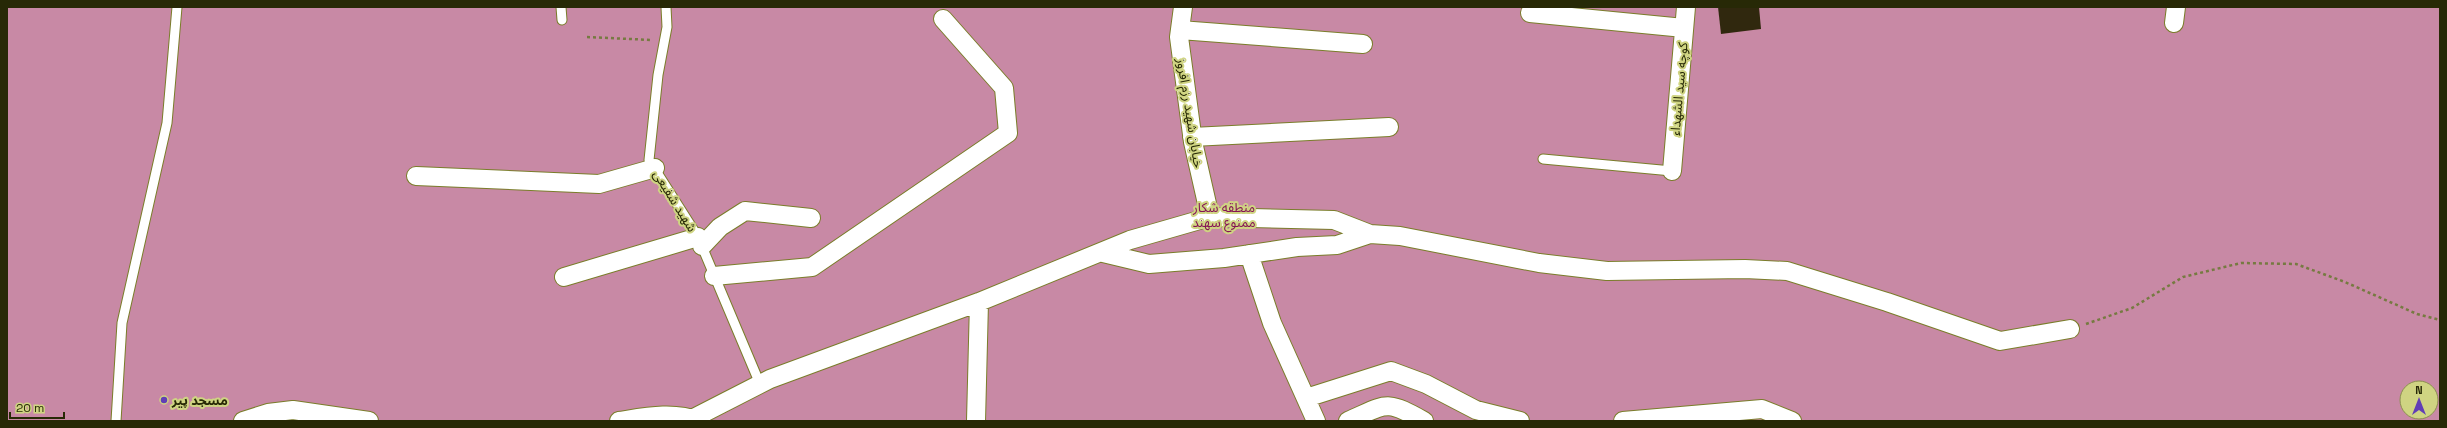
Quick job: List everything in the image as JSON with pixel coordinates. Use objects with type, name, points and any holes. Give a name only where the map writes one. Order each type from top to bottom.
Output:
[{"type":"street","name":"خیابان شهید رزم افروز","points":[[1183,7],[1178,37],[1192,137],[1210,218]]},
{"type":"street","name":"کوچه سید الشهداء","points":[[1672,171],[1686,7]]},
{"type":"street","points":[[1530,13],[1684,28]]},
{"type":"street","points":[[714,276],[812,267],[1008,133],[1004,88],[943,19]]},
{"type":"street","points":[[1180,30],[1363,44]]},
{"type":"street","points":[[1192,137],[1389,126]]},
{"type":"street","points":[[416,176],[599,184],[655,168]]},
{"type":"street","points":[[564,277],[700,241],[745,211],[811,218]]},
{"type":"street","points":[[618,421],[657,415],[693,420],[760,384],[979,302],[1103,253],[1130,240],[1210,218],[1334,220],[1370,234],[1400,236],[1539,263],[1607,270],[1745,269],[1787,271],[1887,302],[2000,341],[2070,329]]},
{"type":"street","points":[[1103,253],[1149,264],[1249,254],[1297,247],[1337,245],[1370,234]]},
{"type":"street","points":[[1249,254],[1272,323],[1316,421]]},
{"type":"street","points":[[976,421],[979,302]]},
{"type":"street","points":[[1306,398],[1391,371],[1426,384],[1476,410],[1520,421]]},
{"type":"street","points":[[1348,421],[1383,405],[1398,406],[1424,421]]},
{"type":"street","points":[[1623,421],[1762,409],[1792,421]]},
{"type":"street","points":[[243,421],[268,413],[293,410],[369,421]]},
{"type":"lane","points":[[116,421],[122,323],[167,123],[177,7]]},
{"type":"lane","points":[[562,7],[562,20]]},
{"type":"lane","name":"شهید شفیعی","points":[[666,7],[664,40],[649,160],[700,241],[760,384]]},
{"type":"lane","points":[[1543,159],[1672,171]]},
{"type":"path","points":[[587,37],[664,40]]},
{"type":"path","points":[[2070,329],[2132,308],[2183,277],[2241,263],[2296,264],[2345,282],[2417,314],[2440,320]]},
{"type":"green space","name":"منطقه شکار ممنوع سهند","points":[[7,7],[2440,7],[2440,421],[7,421]]},
{"type":"building","points":[[1718,7],[1759,7],[1761,29],[1721,34]]},
{"type":"place","name":"مسجد پیر","points":[[164,400]]}]
